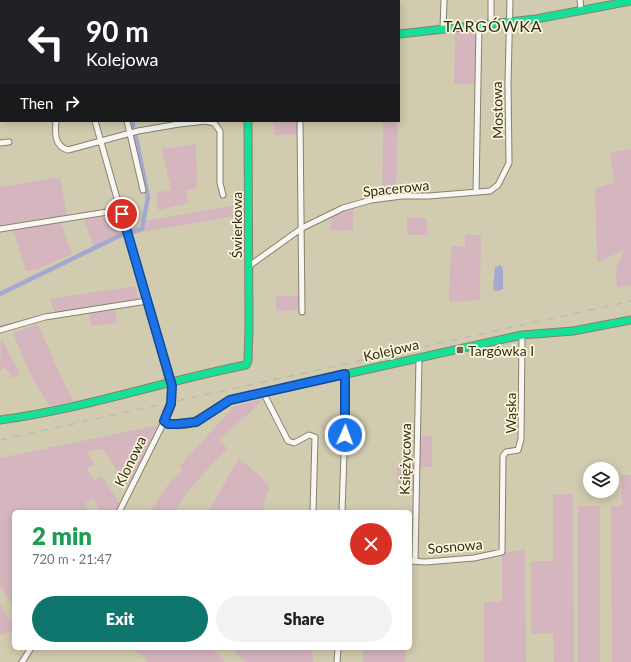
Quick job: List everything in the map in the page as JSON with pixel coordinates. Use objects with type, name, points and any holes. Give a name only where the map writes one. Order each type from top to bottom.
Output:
[{"type":"street","points":[[443,29],[444,0]]},
{"type":"street","points":[[490,24],[491,0]]},
{"type":"street","name":"Mostowa","points":[[490,191],[498,185],[509,163],[510,0]]},
{"type":"street","points":[[580,0],[581,11]]},
{"type":"street","points":[[400,34],[510,22],[581,11],[631,1]]},
{"type":"street","points":[[476,192],[479,25]]},
{"type":"street","points":[[56,122],[56,140],[65,149],[72,150],[130,133],[178,122],[212,122],[220,129],[220,183],[223,195]]},
{"type":"street","name":"Klonowa","points":[[95,122],[171,381],[172,392],[171,404],[164,421],[120,510]]},
{"type":"street","points":[[128,122],[143,190]]},
{"type":"street","name":"Świerkowa","points":[[171,381],[245,366],[248,361],[248,122]]},
{"type":"street","points":[[300,122],[302,312]]},
{"type":"street","points":[[0,143],[9,142]]},
{"type":"street","name":"Spacerowa","points":[[249,266],[302,228],[333,212],[371,200],[490,191]]},
{"type":"street","points":[[0,229],[120,210]]},
{"type":"street","points":[[0,330],[45,317],[147,301]]},
{"type":"street","name":"Kolejowa","points":[[164,421],[168,424],[196,422],[225,402],[263,392],[522,335],[543,332],[573,331],[631,320]]},
{"type":"street","name":"Wąska","points":[[502,552],[503,456],[506,452],[516,451],[521,445],[522,335]]},
{"type":"street","name":"Księżycowa","points":[[413,560],[418,358]]},
{"type":"street","points":[[342,510],[346,395],[345,374]]},
{"type":"street","points":[[0,420],[38,415],[171,381]]},
{"type":"street","points":[[263,392],[284,438],[290,443],[310,435],[315,437],[313,510]]},
{"type":"street","name":"Sosnowa","points":[[413,560],[426,562],[474,558],[502,552]]},
{"type":"street","points":[[22,662],[30,650]]},
{"type":"street","points":[[337,662],[338,650]]},
{"type":"shaded area","points":[[475,30],[478,34],[476,84],[454,84],[455,33]]},
{"type":"shaded area","points":[[274,122],[298,122],[298,135],[274,135]]},
{"type":"shaded area","points":[[383,122],[398,122],[396,193],[382,194]]},
{"type":"shaded area","points":[[196,144],[197,188],[186,190],[189,203],[158,210],[156,193],[171,190],[162,149]]},
{"type":"shaded area","points":[[631,149],[631,285],[617,288],[616,268],[624,250],[597,263],[595,188],[614,183],[610,152]]},
{"type":"shaded area","points":[[60,177],[67,215],[0,225],[0,187]]},
{"type":"shaded area","points":[[247,203],[247,214],[143,232],[145,221]]},
{"type":"shaded area","points":[[353,207],[353,230],[331,231],[331,215]]},
{"type":"shaded area","points":[[111,215],[115,218],[120,235],[94,248],[84,219]]},
{"type":"shaded area","points":[[407,218],[427,218],[427,235],[407,235]]},
{"type":"shaded area","points":[[61,223],[72,254],[38,269],[26,271],[13,230]]},
{"type":"shaded area","points":[[465,235],[481,235],[480,300],[449,302],[451,246],[465,246]]},
{"type":"shaded area","points":[[135,286],[138,298],[136,300],[55,312],[50,299]]},
{"type":"shaded area","points":[[276,296],[300,296],[300,310],[276,311]]},
{"type":"shaded area","points":[[115,309],[117,323],[91,326],[89,313]]},
{"type":"shaded area","points":[[38,324],[62,379],[74,401],[49,406],[29,372],[13,333]]},
{"type":"shaded area","points":[[1,337],[20,374],[12,378],[5,367],[0,371]]},
{"type":"shaded area","points":[[263,399],[254,409],[218,440],[227,448],[187,492],[175,510],[150,510],[170,482],[183,471],[179,467],[233,407]]},
{"type":"shaded area","points":[[158,425],[127,487],[103,449],[87,452],[94,465],[87,469],[94,480],[102,476],[119,503],[116,510],[100,510],[93,499],[84,504],[88,510],[12,510],[12,605],[1,586],[0,587],[0,458]]},
{"type":"shaded area","points":[[419,436],[432,436],[432,467],[419,467]]},
{"type":"shaded area","points":[[239,458],[262,478],[269,487],[263,510],[209,510]]},
{"type":"shaded area","points":[[397,466],[415,466],[414,489],[397,489]]},
{"type":"shaded area","points":[[621,475],[631,475],[631,662],[612,662],[611,506],[622,506]]},
{"type":"shaded area","points":[[553,494],[572,494],[573,502],[574,662],[554,662],[553,634],[531,634],[531,561],[553,561]]},
{"type":"shaded area","points":[[578,506],[600,506],[600,662],[578,662]]},
{"type":"shaded area","points":[[525,549],[526,662],[484,662],[484,602],[502,602],[502,553]]},
{"type":"shaded area","points":[[0,604],[12,625],[12,631],[0,635]]},
{"type":"shaded area","points":[[136,650],[213,650],[225,662],[148,662]]},
{"type":"shaded area","points":[[233,650],[312,650],[313,662],[245,662]]},
{"type":"shaded area","points":[[363,650],[405,650],[405,662],[363,662]]},
{"type":"water","points":[[501,265],[503,270],[503,289],[498,291],[493,290],[495,267]]},
{"type":"waterway","points":[[132,122],[133,126]]},
{"type":"waterway","points":[[0,294],[119,236],[142,229],[148,197],[136,137]]},
{"type":"railway","points":[[0,440],[631,301]]},
{"type":"traffic: fast","points":[[400,34],[536,19],[631,1]]},
{"type":"traffic: fast","points":[[0,420],[62,409],[246,365],[248,361],[249,328],[248,122]]},
{"type":"traffic: fast","points":[[164,421],[182,425],[191,423],[230,400],[522,335],[573,331],[631,320]]},
{"type":"place","name":"Targówka I","points":[[460,350]]},
{"type":"district","name":"TARGÓWKA","points":[[493,25]]},
{"type":"route","points":[[122,214],[171,381],[171,404],[164,421],[168,424],[196,422],[220,405],[230,400],[345,374],[345,435]]}]
